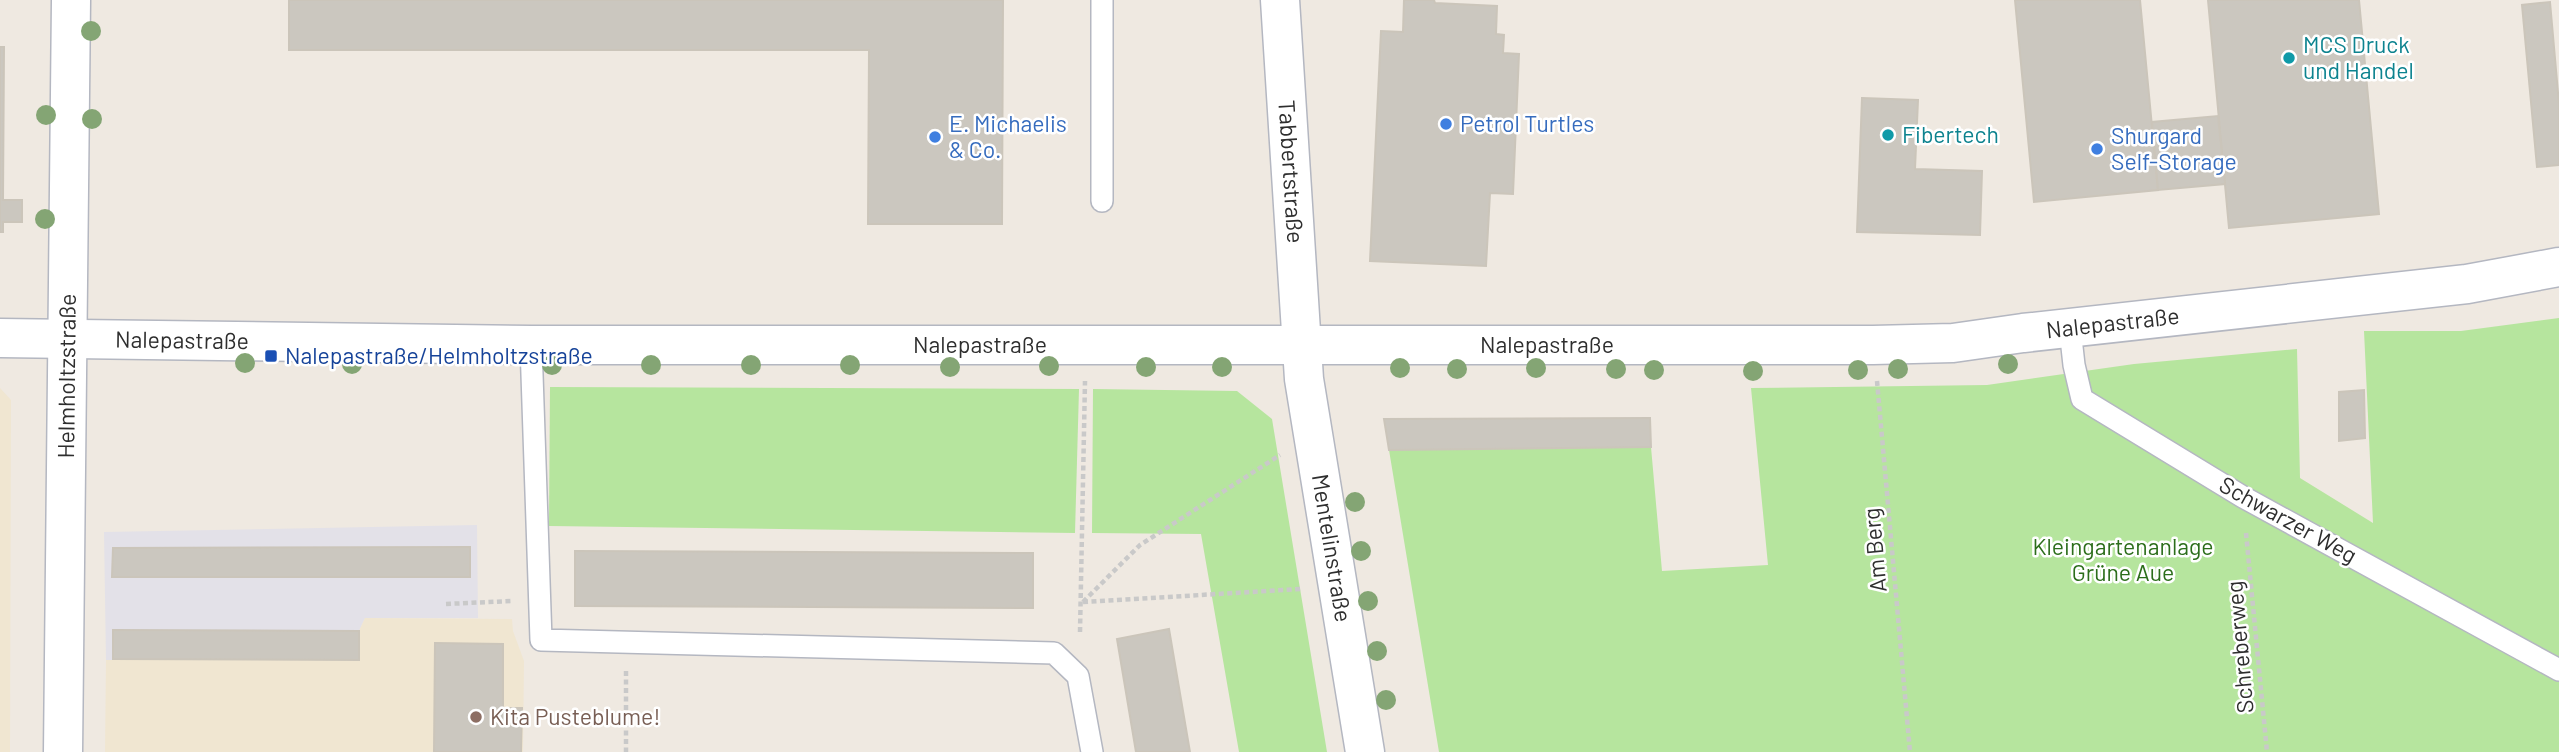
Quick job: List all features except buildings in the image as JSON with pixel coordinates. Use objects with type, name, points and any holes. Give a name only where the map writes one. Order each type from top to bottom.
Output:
[{"type":"street","name":"Helmholtzstraße","points":[[63,752],[71,0]]},
{"type":"street","name":"Tabbertstraße","points":[[1280,0],[1302,343]]},
{"type":"street","name":"Nalepastraße","points":[[0,338],[531,345],[1953,343],[2467,284],[2559,267]]},
{"type":"street","name":"Mentelinstraße","points":[[1302,343],[1304,379],[1365,752]]},
{"type":"lane","points":[[1102,0],[1102,201]]},
{"type":"lane","name":"Schwarzer Weg","points":[[2070,329],[2074,365],[2082,399],[2243,497],[2559,670]]},
{"type":"lane","points":[[531,345],[541,640],[1054,653],[1079,676],[1092,752]]},
{"type":"path","name":"Am Berg","points":[[1873,345],[1910,752]]},
{"type":"path","points":[[1080,632],[1085,376]]},
{"type":"path","points":[[1082,602],[1139,545],[1286,451]]},
{"type":"path","name":"Schreberweg","points":[[2243,497],[2267,752]]},
{"type":"path","points":[[1082,602],[1310,588]]},
{"type":"path","points":[[446,604],[540,599]]},
{"type":"path","points":[[626,642],[626,752]]},
{"type":"shaded area","points":[[0,388],[11,400],[10,752],[0,752]]},
{"type":"shaded area","points":[[477,525],[478,618],[365,618],[359,631],[359,660],[106,660],[104,532]]},
{"type":"shaded area","points":[[365,618],[512,619],[513,631],[524,661],[523,752],[105,752],[106,660],[359,660],[359,631]]},
{"type":"green space","name":"Kleingartenanlage Grüne Aue","points":[[2559,318],[2559,752],[1439,752],[1389,450],[1651,447],[1662,571],[1768,565],[1751,388],[1987,385],[2134,364],[2297,349],[2300,478],[2373,523],[2364,331],[2461,331]]},
{"type":"green space","points":[[550,387],[1079,389],[1075,533],[549,526]]},
{"type":"green space","points":[[1093,389],[1237,391],[1272,419],[1327,752],[1239,752],[1201,534],[1092,533]]},
{"type":"place","name":"MCS Druck und Handel","points":[[2289,58]]},
{"type":"place","name":"Petrol Turtles","points":[[1446,124]]},
{"type":"place","name":"Fibertech","points":[[1888,135]]},
{"type":"place","name":"E. Michaelis & Co.","points":[[935,137]]},
{"type":"place","name":"Shurgard Self-Storage","points":[[2097,149]]},
{"type":"place","name":"Nalepastraße/Helmholtzstraße","points":[[271,356]]},
{"type":"place","name":"Kita Pusteblume!","points":[[476,717]]}]
